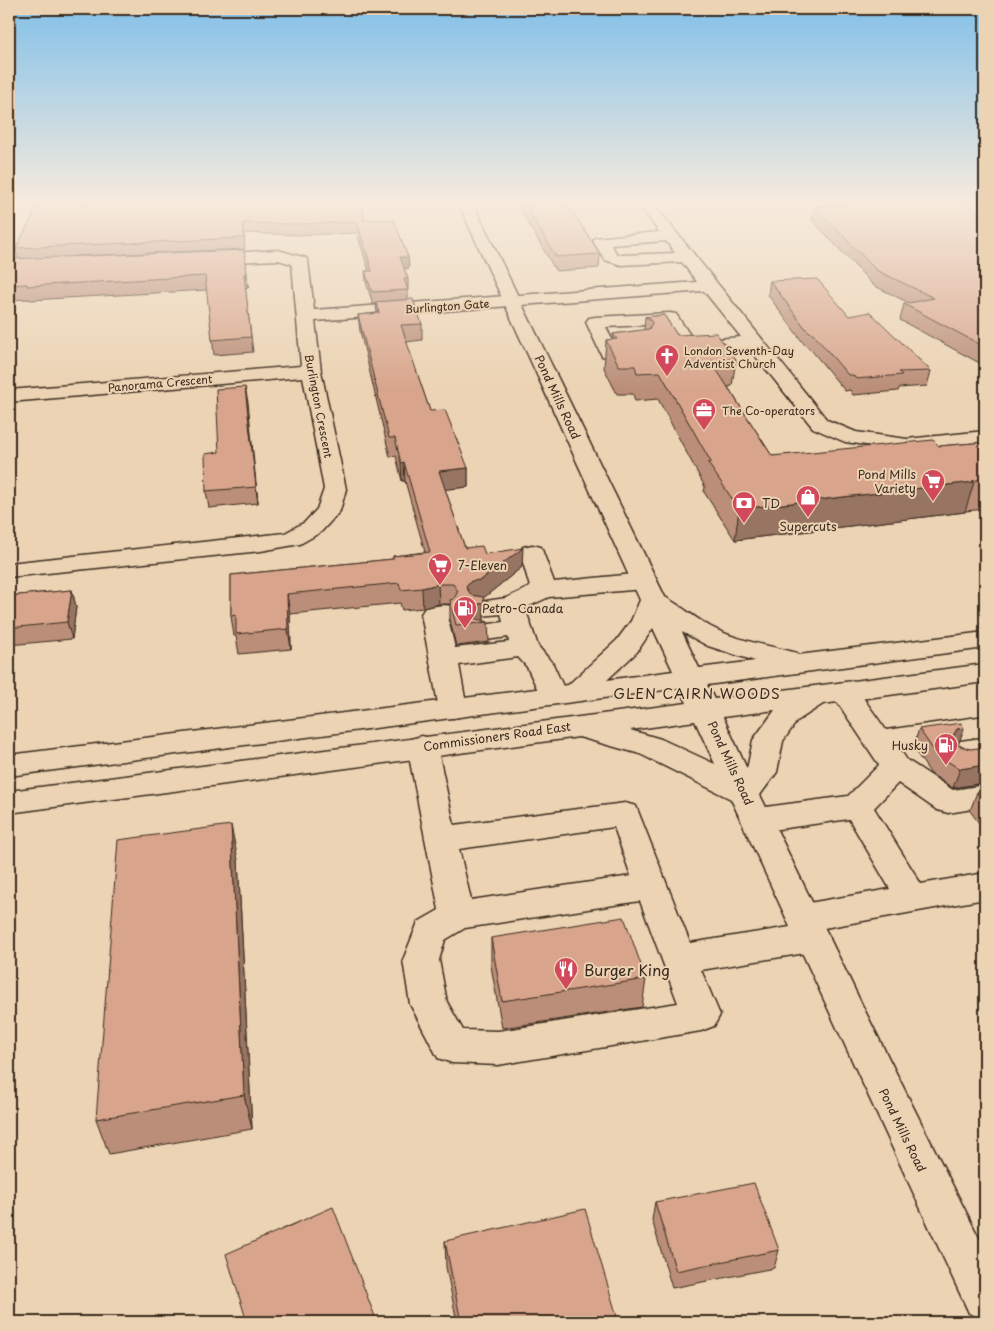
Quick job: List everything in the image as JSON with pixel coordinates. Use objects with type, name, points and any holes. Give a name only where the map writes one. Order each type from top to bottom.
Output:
[{"type":"main road","name":"Burlington Crescent","points":[[9,570],[261,544],[292,539],[313,527],[328,511],[336,489],[311,371],[300,264]]},
{"type":"main road","name":"Pond Mills Road","points":[[495,264],[752,806],[889,1103],[985,1297]]},
{"type":"main road","points":[[692,264],[820,424],[852,438],[908,445],[985,437]]},
{"type":"main road","name":"Burlington Gate","points":[[305,316],[709,286]]},
{"type":"main road","points":[[638,350],[610,352],[594,322],[670,318],[688,347]]},
{"type":"main road","points":[[666,349],[754,342]]},
{"type":"main road","name":"Panorama Crescent","points":[[9,396],[311,371]]},
{"type":"main road","points":[[532,552],[544,590]]},
{"type":"main road","points":[[544,590],[649,590],[682,623],[715,641],[755,654],[798,660],[841,660]]},
{"type":"main road","points":[[454,709],[445,636],[518,627],[544,590]]},
{"type":"main road","points":[[566,693],[627,646],[644,622],[649,590]]},
{"type":"main road","points":[[484,620],[518,627],[539,664],[566,693]]},
{"type":"main road","points":[[9,766],[985,640]]},
{"type":"main road","name":"Commissioners Road East","points":[[9,802],[558,728],[830,693],[984,676]]},
{"type":"main road","points":[[752,806],[762,772],[768,740],[786,714],[830,693],[878,741],[909,764],[948,802],[985,796]]},
{"type":"main road","points":[[878,741],[985,726]]},
{"type":"main road","points":[[558,728],[605,733],[650,746],[752,806],[857,806],[909,764]]},
{"type":"main road","points":[[422,746],[457,916]]},
{"type":"main road","points":[[857,806],[912,898]]},
{"type":"main road","points":[[442,839],[625,814],[701,1015],[498,1048],[452,1046],[429,1004],[421,960],[430,932],[457,916],[651,886]]},
{"type":"main road","points":[[679,959],[808,928],[912,898],[985,886]]},
{"type":"building","points":[[9,264],[245,264],[246,274],[244,274],[251,337],[212,340],[205,276],[27,286],[27,284],[9,285]]},
{"type":"building","points":[[370,264],[403,264],[408,279],[404,279],[408,290],[372,292],[365,271],[372,271]]},
{"type":"building","points":[[870,264],[985,264],[985,347],[904,304],[934,298],[876,270]]},
{"type":"building","points":[[817,279],[849,316],[870,312],[931,371],[899,372],[902,375],[856,379],[853,375],[848,375],[815,336],[806,329],[770,281]]},
{"type":"building","points":[[413,299],[422,324],[401,325],[430,411],[445,410],[468,468],[439,471],[465,548],[482,546],[485,554],[523,548],[481,580],[471,581],[466,587],[471,595],[483,597],[484,603],[475,605],[471,613],[476,619],[488,622],[456,625],[450,600],[454,599],[458,591],[453,584],[438,584],[401,590],[399,583],[287,594],[288,629],[236,634],[236,615],[231,616],[231,575],[393,559],[393,556],[430,552],[404,462],[401,463],[395,438],[389,438],[358,315],[379,313],[376,302]]},
{"type":"building","points":[[664,315],[677,335],[716,333],[736,359],[711,361],[772,456],[933,440],[939,446],[985,442],[985,479],[972,481],[974,482],[739,509],[708,463],[711,462],[660,372],[637,373],[635,366],[619,366],[606,340],[617,339],[613,334],[649,329],[652,323],[650,319],[645,317]]},
{"type":"building","points":[[245,387],[256,487],[206,491],[205,454],[219,452],[216,389]]},
{"type":"building","points":[[72,590],[67,622],[9,628],[9,596]]},
{"type":"building","points":[[961,723],[964,728],[957,729],[953,736],[957,745],[970,749],[978,748],[985,758],[985,765],[960,769],[937,755],[919,729]]},
{"type":"building","points":[[985,791],[985,804],[977,792]]},
{"type":"building","points":[[231,825],[244,1095],[96,1119],[118,840]]},
{"type":"building","points":[[624,917],[646,979],[502,1001],[491,938]]},
{"type":"building","points":[[754,1183],[779,1250],[676,1271],[655,1202]]},
{"type":"building","points":[[333,1207],[377,1322],[247,1322],[226,1254]]},
{"type":"building","points":[[585,1209],[618,1320],[607,1322],[461,1322],[445,1241]]},
{"type":"place","name":"London Seventh-Day Adventist Church","points":[[667,377]]},
{"type":"place","name":"The Co-operators","points":[[704,431]]},
{"type":"place","name":"Pond Mills Variety","points":[[933,502]]},
{"type":"place","name":"Supercuts","points":[[808,518]]},
{"type":"place","name":"TD","points":[[744,524]]},
{"type":"place","name":"7-Eleven","points":[[440,586]]},
{"type":"place","name":"Petro-Canada","points":[[465,629]]},
{"type":"place","name":"Husky","points":[[946,766]]},
{"type":"place","name":"Burger King","points":[[566,990]]},
{"type":"district","name":"GLEN CAIRN WOODS","points":[[697,693]]}]
